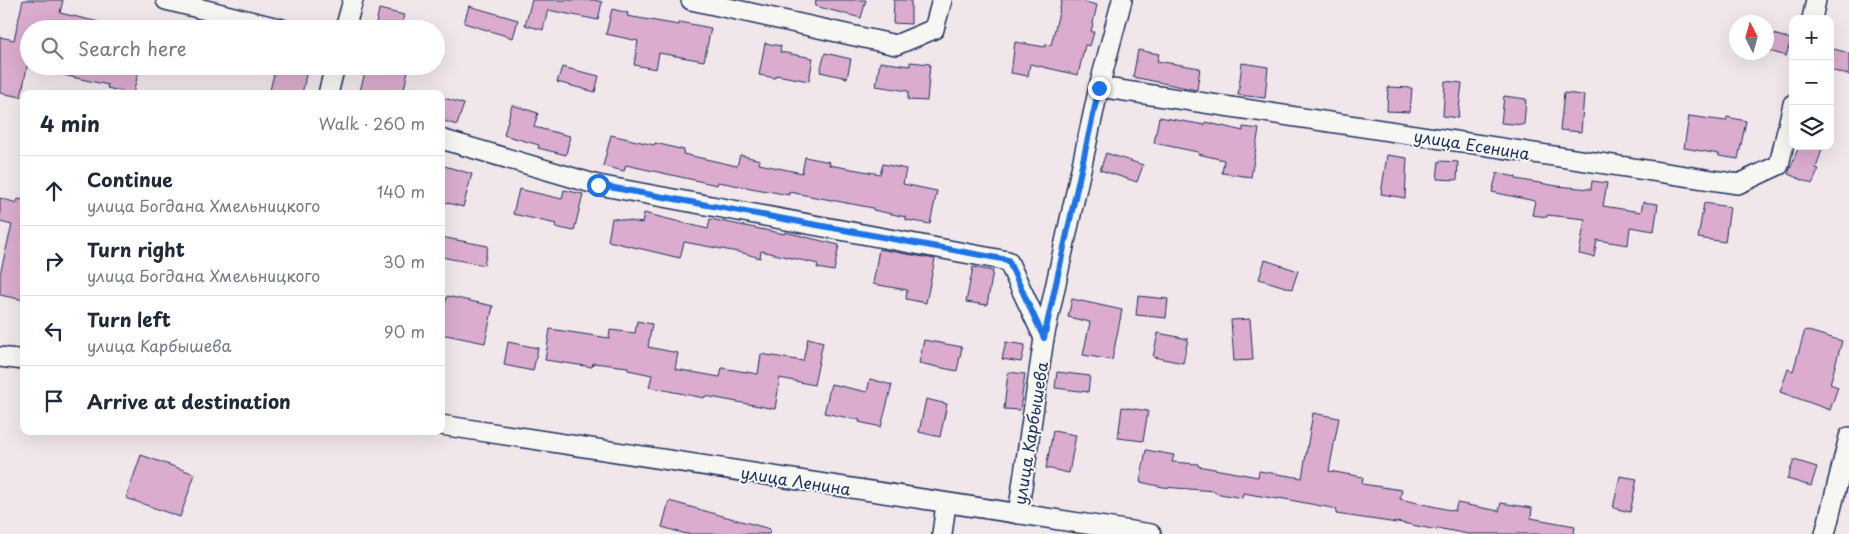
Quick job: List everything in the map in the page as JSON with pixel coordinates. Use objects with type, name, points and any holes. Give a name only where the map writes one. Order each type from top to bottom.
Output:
[{"type":"street","points":[[166,0],[246,20]]},
{"type":"street","points":[[347,20],[353,0]]},
{"type":"street","points":[[691,0],[896,45],[934,29],[942,0]]},
{"type":"street","name":"улица Карбышева","points":[[1018,514],[1044,338],[1099,88],[1122,0]]},
{"type":"street","points":[[1813,15],[1816,0]]},
{"type":"street","points":[[329,90],[333,75]]},
{"type":"street","name":"улица Есенина","points":[[1099,88],[1738,184],[1779,165],[1793,105]]},
{"type":"street","points":[[445,141],[598,185],[1008,260],[1044,338]]},
{"type":"street","points":[[0,356],[20,359]]},
{"type":"street","name":"улица Ленина","points":[[445,426],[1151,534]]},
{"type":"street","points":[[1825,534],[1849,437]]},
{"type":"street","points":[[942,534],[946,504]]},
{"type":"building","points":[[23,0],[63,0],[60,13],[90,20],[20,20],[20,75],[25,75],[22,90],[20,90],[20,97],[0,93],[0,37],[14,40]]},
{"type":"building","points":[[532,0],[594,0],[602,2],[598,20],[548,10],[543,30],[525,25]]},
{"type":"building","points":[[816,0],[866,0],[861,18],[815,6]]},
{"type":"building","points":[[894,0],[911,0],[911,24],[893,23]]},
{"type":"building","points":[[1062,0],[1077,0],[1097,5],[1091,32],[1094,32],[1090,46],[1085,45],[1078,75],[1030,64],[1028,76],[1011,73],[1015,42],[1045,47],[1046,44],[1051,45]]},
{"type":"building","points":[[469,6],[518,20],[513,38],[464,23]]},
{"type":"building","points":[[379,9],[404,15],[403,20],[377,20]]},
{"type":"building","points":[[612,9],[628,13],[627,16],[679,25],[680,22],[711,28],[704,61],[659,53],[656,69],[634,65],[638,41],[606,34]]},
{"type":"building","points":[[1774,34],[1789,38],[1786,56],[1774,52]]},
{"type":"building","points":[[765,43],[781,46],[780,52],[813,58],[809,81],[776,75],[775,78],[759,75]]},
{"type":"building","points":[[1834,49],[1849,53],[1849,75],[1834,71]]},
{"type":"building","points":[[1138,50],[1159,54],[1157,61],[1200,68],[1197,90],[1133,77]]},
{"type":"building","points":[[825,53],[851,59],[847,78],[820,72]]},
{"type":"building","points":[[880,62],[910,66],[910,62],[930,64],[927,101],[908,100],[908,91],[876,86]]},
{"type":"building","points":[[1242,63],[1268,67],[1265,98],[1238,95]]},
{"type":"building","points":[[562,67],[599,76],[595,92],[557,82]]},
{"type":"building","points":[[63,75],[138,75],[134,90],[116,90],[107,88],[108,85]]},
{"type":"building","points":[[274,75],[306,75],[303,90],[270,90]]},
{"type":"building","points":[[364,75],[407,75],[404,90],[360,90]]},
{"type":"building","points":[[1445,81],[1462,83],[1458,118],[1443,116]]},
{"type":"building","points":[[1388,87],[1412,88],[1410,112],[1387,111]]},
{"type":"building","points":[[1564,93],[1584,95],[1581,132],[1560,130]]},
{"type":"building","points":[[1504,96],[1526,99],[1524,125],[1501,123]]},
{"type":"building","points":[[445,98],[464,104],[457,125],[445,121]]},
{"type":"building","points":[[512,105],[538,113],[534,127],[570,136],[566,155],[538,148],[539,145],[504,135]]},
{"type":"building","points":[[1689,116],[1726,121],[1727,117],[1746,121],[1738,159],[1684,148]]},
{"type":"building","points":[[1159,117],[1205,125],[1205,122],[1243,131],[1243,127],[1259,129],[1251,177],[1222,173],[1224,160],[1198,154],[1198,152],[1154,143]]},
{"type":"building","points":[[611,135],[684,150],[683,154],[737,166],[740,155],[760,160],[759,164],[802,173],[805,157],[830,162],[829,165],[880,174],[883,164],[906,169],[903,184],[937,191],[930,224],[906,220],[906,217],[873,210],[873,208],[789,192],[789,195],[718,182],[717,185],[626,165],[624,171],[603,166]]},
{"type":"building","points":[[1797,150],[1822,150],[1816,168],[1819,169],[1812,184],[1788,174]]},
{"type":"building","points":[[1106,153],[1143,165],[1137,182],[1100,170]]},
{"type":"building","points":[[1387,155],[1407,158],[1405,198],[1381,194]]},
{"type":"building","points":[[1439,161],[1458,162],[1457,180],[1437,179]]},
{"type":"building","points":[[445,166],[472,174],[463,207],[445,202]]},
{"type":"building","points":[[1497,173],[1516,177],[1516,179],[1557,186],[1591,189],[1592,181],[1607,183],[1603,206],[1641,212],[1643,202],[1658,204],[1654,231],[1630,227],[1628,245],[1597,240],[1594,257],[1579,254],[1585,219],[1532,215],[1535,201],[1492,192]]},
{"type":"building","points":[[519,189],[562,199],[564,190],[583,194],[574,231],[555,227],[556,224],[513,214]]},
{"type":"building","points":[[0,198],[17,203],[18,199],[20,199],[20,299],[0,295],[0,274],[12,225],[0,222]]},
{"type":"building","points":[[1704,203],[1730,207],[1725,242],[1698,238]]},
{"type":"building","points":[[644,213],[708,229],[710,219],[785,234],[785,232],[839,245],[834,271],[817,268],[818,264],[761,251],[760,258],[684,242],[680,258],[608,241],[612,218],[642,223]]},
{"type":"building","points":[[445,238],[488,246],[484,265],[445,258]]},
{"type":"building","points":[[879,249],[935,259],[926,303],[906,299],[907,290],[873,284]]},
{"type":"building","points":[[1265,260],[1298,271],[1292,289],[1259,279]]},
{"type":"building","points":[[973,267],[993,271],[987,305],[966,302]]},
{"type":"building","points":[[447,296],[493,306],[485,343],[445,335],[445,305]]},
{"type":"building","points":[[1138,296],[1168,299],[1166,318],[1136,315]]},
{"type":"building","points":[[1072,299],[1122,310],[1112,360],[1083,355],[1090,322],[1068,317]]},
{"type":"building","points":[[1250,319],[1253,360],[1234,361],[1231,320]]},
{"type":"building","points":[[637,321],[652,324],[648,347],[678,353],[675,369],[720,377],[722,368],[758,374],[761,354],[803,361],[808,338],[823,342],[814,385],[780,378],[775,409],[649,387],[652,375],[628,370],[628,367],[593,363],[592,367],[545,360],[550,329],[609,338],[610,330],[635,333]]},
{"type":"building","points":[[1805,330],[1842,341],[1830,384],[1838,387],[1830,410],[1780,392],[1788,369],[1793,371]]},
{"type":"building","points":[[1158,333],[1188,339],[1183,363],[1153,357]]},
{"type":"building","points":[[924,340],[962,347],[957,371],[919,363]]},
{"type":"building","points":[[508,342],[538,348],[533,371],[504,365]]},
{"type":"building","points":[[1006,342],[1025,345],[1021,362],[1002,359]]},
{"type":"building","points":[[1008,372],[1025,374],[1020,410],[1004,409]]},
{"type":"building","points":[[1057,372],[1090,376],[1088,392],[1055,388]]},
{"type":"building","points":[[870,379],[892,385],[881,427],[859,422],[860,420],[824,413],[831,384],[867,392]]},
{"type":"building","points":[[926,399],[947,404],[940,437],[919,432]]},
{"type":"building","points":[[1122,407],[1148,411],[1143,441],[1118,438]]},
{"type":"building","points":[[1313,413],[1339,418],[1329,471],[1363,477],[1362,484],[1402,490],[1400,499],[1455,511],[1457,503],[1499,511],[1501,503],[1532,508],[1531,518],[1575,526],[1574,534],[1468,534],[1336,514],[1337,509],[1279,498],[1243,493],[1242,498],[1215,493],[1215,491],[1163,487],[1140,482],[1146,450],[1174,455],[1172,462],[1198,464],[1198,466],[1258,477],[1259,471],[1302,478]]},
{"type":"building","points":[[1053,431],[1076,435],[1069,473],[1046,468]]},
{"type":"building","points":[[141,455],[195,474],[180,517],[126,498]]},
{"type":"building","points":[[1794,460],[1817,467],[1811,486],[1787,479]]},
{"type":"building","points":[[1620,476],[1637,479],[1630,512],[1613,508]]},
{"type":"building","points":[[669,501],[770,529],[769,534],[686,534],[662,527]]},
{"type":"route","points":[[598,185],[1008,260],[1044,338],[1099,88]]}]
